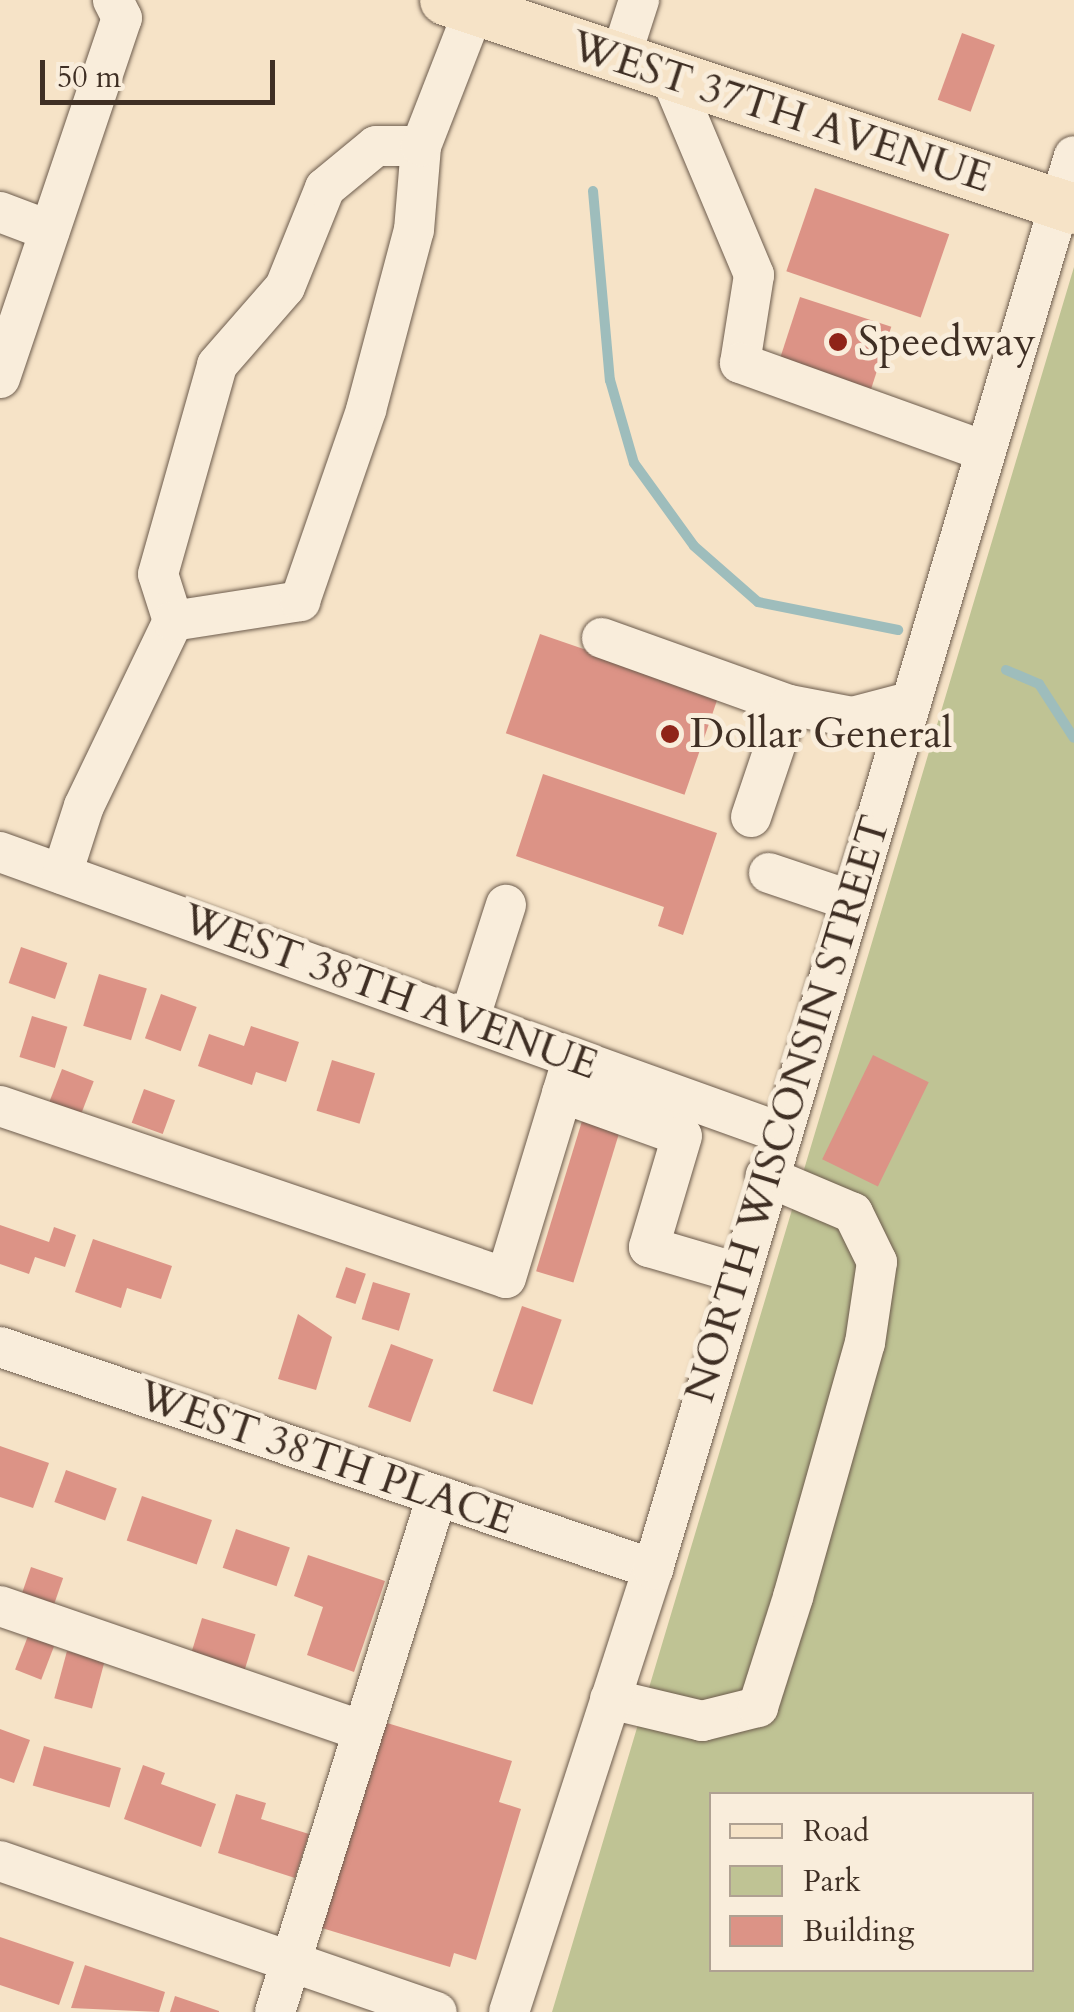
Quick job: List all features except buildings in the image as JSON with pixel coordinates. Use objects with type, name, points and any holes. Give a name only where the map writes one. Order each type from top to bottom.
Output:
[{"type":"main road","name":"WEST 37TH AVENUE","points":[[466,4],[620,59],[1067,206]]},
{"type":"street","points":[[0,378],[122,18],[114,0]]},
{"type":"street","points":[[620,59],[639,0]]},
{"type":"street","points":[[174,622],[300,601],[366,410],[414,230],[421,146],[466,4]]},
{"type":"street","points":[[670,75],[754,275],[740,363],[985,451]]},
{"type":"street","points":[[62,874],[84,806],[174,622],[158,574],[217,365],[285,288],[326,188],[376,146],[421,146]]},
{"type":"street","name":"NORTH WISCONSIN STREET","points":[[510,2012],[652,1569],[779,1132],[985,451],[1067,206],[1074,156]]},
{"type":"street","points":[[0,212],[50,231]]},
{"type":"street","points":[[602,638],[789,705],[852,717],[909,702]]},
{"type":"street","points":[[751,817],[789,705]]},
{"type":"street","name":"WEST 38TH AVENUE","points":[[0,852],[469,1020],[567,1076],[779,1132]]},
{"type":"street","points":[[769,873],[849,900]]},
{"type":"street","points":[[469,1020],[506,905]]},
{"type":"street","points":[[0,1106],[506,1278],[567,1076],[682,1136],[650,1247],[738,1273]]},
{"type":"street","points":[[610,1699],[702,1722],[758,1707],[794,1597],[865,1343],[877,1262],[853,1213],[766,1176]]},
{"type":"street","name":"WEST 38TH PLACE","points":[[0,1347],[652,1569]]},
{"type":"street","points":[[275,2012],[360,1730],[437,1496]]},
{"type":"street","points":[[0,1606],[360,1730]]},
{"type":"street","points":[[0,1861],[437,2012]]},
{"type":"green space","points":[[1074,267],[1074,2012],[552,2012]]},
{"type":"waterway","points":[[593,191],[610,380],[634,463],[694,546],[758,602],[898,630]]},
{"type":"waterway","points":[[1006,670],[1039,684],[1074,738]]},
{"type":"place","name":"Speedway","points":[[838,342]]},
{"type":"place","name":"Dollar General","points":[[670,734]]}]
